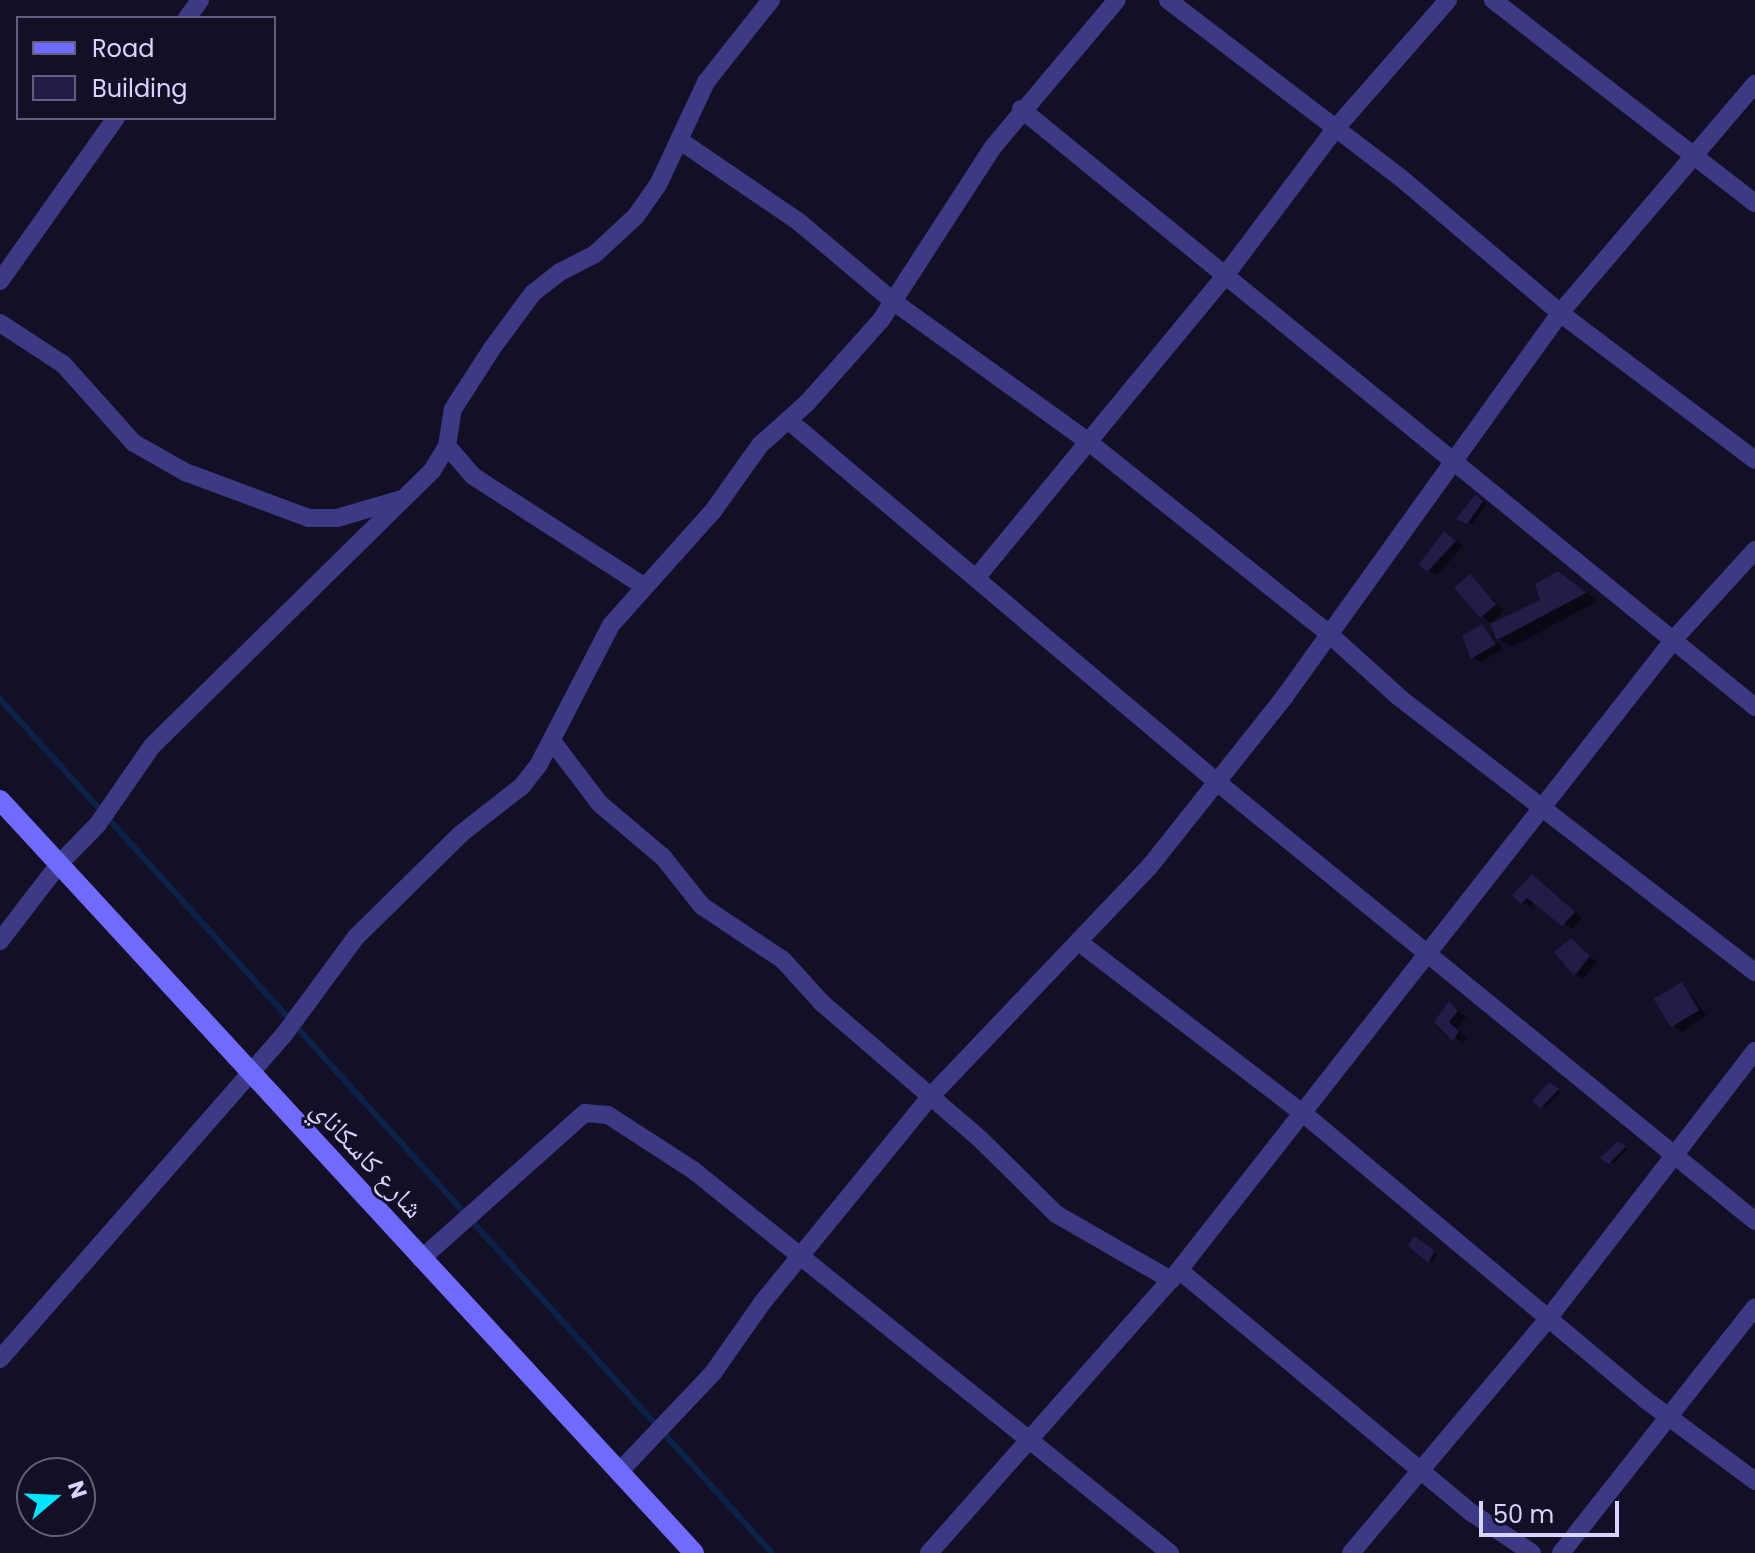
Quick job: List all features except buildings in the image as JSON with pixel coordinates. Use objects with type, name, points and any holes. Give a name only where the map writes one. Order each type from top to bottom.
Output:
[{"type":"street","points":[[0,941],[59,864],[98,824],[152,746],[432,471],[447,446],[453,409],[533,293],[615,238],[658,185],[706,82],[771,0]]},
{"type":"street","points":[[0,1359],[250,1073],[356,937],[462,833],[522,786],[552,741],[611,625],[713,511],[760,445],[788,420],[894,302],[1021,109],[1117,0]]},
{"type":"street","points":[[1168,0],[1336,128],[1560,313],[1755,460]]},
{"type":"street","points":[[976,578],[1227,273],[1336,128],[1448,0]]},
{"type":"street","points":[[1493,0],[1755,203]]},
{"type":"street","points":[[619,1472],[713,1373],[930,1097],[999,1019],[1080,943],[1217,782],[1560,313],[1755,84]]},
{"type":"street","points":[[1021,109],[1227,273],[1454,462],[1675,638],[1755,707]]},
{"type":"street","points":[[0,281],[115,120]]},
{"type":"street","points":[[679,140],[799,222],[894,302],[1090,443],[1328,633],[1400,698],[1755,972]]},
{"type":"street","points":[[0,323],[63,364],[134,443],[185,472],[309,518],[337,518],[406,497]]},
{"type":"street","points":[[788,420],[1217,782],[1755,1221]]},
{"type":"street","points":[[447,446],[473,476],[644,586]]},
{"type":"street","points":[[432,471],[473,476]]},
{"type":"street","points":[[929,1553],[1033,1441],[1175,1275],[1675,638],[1755,550]]},
{"type":"street","points":[[552,741],[600,804],[663,857],[702,906],[783,960],[822,1003],[930,1097],[1056,1214],[1175,1275],[1472,1513],[1532,1553]]},
{"type":"street","name":"شارع كاسكاناي","points":[[0,800],[694,1553]]},
{"type":"street","points":[[1080,943],[1304,1114],[1547,1320],[1755,1481]]},
{"type":"street","points":[[1351,1553],[1547,1320],[1755,1051]]},
{"type":"street","points":[[421,1259],[548,1143],[585,1113],[598,1111],[693,1170],[1170,1553]]},
{"type":"street","points":[[1561,1553],[1755,1307]]},
{"type":"waterway","points":[[0,699],[772,1553]]}]
